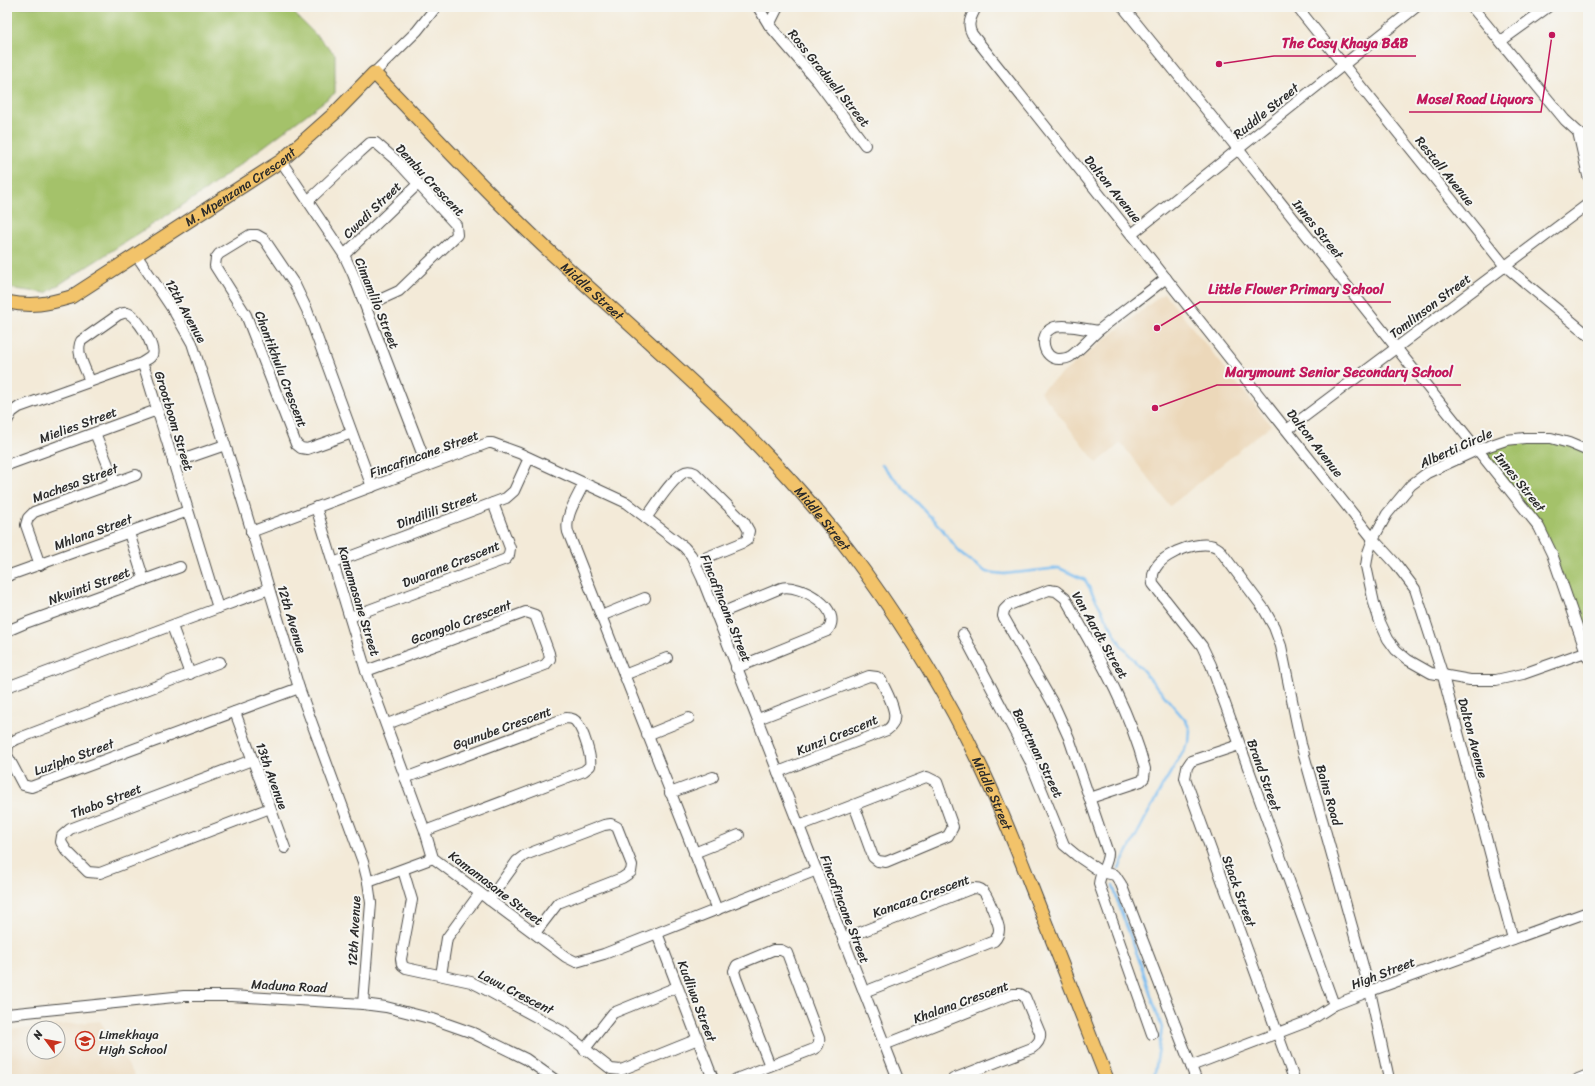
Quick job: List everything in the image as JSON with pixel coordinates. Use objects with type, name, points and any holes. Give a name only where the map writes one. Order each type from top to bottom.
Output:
[{"type":"main road","name":"M. Mpenzana Crescent","points":[[7,302],[20,305],[45,305],[71,297],[137,256],[281,161],[334,113],[374,73]]},
{"type":"main road","name":"Middle Street","points":[[374,73],[482,185],[559,260],[709,396],[743,429],[798,488],[862,568],[914,643],[959,722],[979,762],[1014,844],[1107,1079]]},
{"type":"street","name":"M. Mpenzana Crescent","points":[[374,73],[426,20],[436,7]]},
{"type":"street","name":"Ross Gradwell Street","points":[[758,7],[769,25],[818,82],[866,145]]},
{"type":"street","points":[[769,25],[778,7]]},
{"type":"street","name":"Dalton Avenue","points":[[976,7],[969,23],[969,27],[975,37],[1288,429],[1373,538],[1415,588],[1443,676],[1513,939]]},
{"type":"street","name":"Innes Street","points":[[1122,7],[1539,527],[1552,554],[1587,654]]},
{"type":"street","name":"Restall Avenue","points":[[1297,7],[1505,266],[1588,334]]},
{"type":"street","name":"Ruddle Street","points":[[1132,234],[1416,7]]},
{"type":"street","points":[[1472,7],[1560,114],[1578,132],[1588,139]]},
{"type":"street","points":[[1501,41],[1548,7]]},
{"type":"street","points":[[1578,132],[1588,176]]},
{"type":"street","name":"Dembu Crescent","points":[[308,201],[370,143],[373,143],[380,145],[398,162],[454,220],[457,228],[457,235],[399,291],[366,306]]},
{"type":"street","name":"Cimamlilo Street","points":[[281,161],[344,255],[366,306],[427,466]]},
{"type":"street","name":"Cwadi Street","points":[[344,255],[418,184]]},
{"type":"street","name":"Tomlinson Street","points":[[1288,429],[1588,204]]},
{"type":"street","name":"Chantikhulu Crescent","points":[[352,433],[309,449],[301,448],[296,444],[253,330],[240,305],[215,266],[216,258],[220,254],[250,235],[257,235],[264,239],[296,285],[302,298],[352,433],[372,487]]},
{"type":"street","name":"12th Avenue","points":[[137,256],[175,313],[192,343],[225,445],[299,688],[358,850],[368,882],[371,903],[363,1004]]},
{"type":"street","points":[[1098,331],[1068,327],[1053,328],[1044,337],[1044,347],[1050,356],[1058,359],[1067,358],[1098,331],[1166,278]]},
{"type":"street","points":[[90,381],[79,352],[79,343],[87,335],[123,313],[132,316],[143,330],[152,347],[152,354],[150,358],[142,363]]},
{"type":"street","name":"Grootboom Street","points":[[7,421],[12,412],[19,407],[142,363],[218,608]]},
{"type":"street","name":"Mielies Street","points":[[7,465],[157,410]]},
{"type":"street","points":[[95,433],[115,482]]},
{"type":"street","name":"Alberti Circle","points":[[1587,654],[1508,679],[1483,681],[1431,673],[1408,660],[1396,650],[1386,634],[1374,603],[1366,566],[1368,553],[1373,538],[1392,506],[1418,478],[1477,450],[1506,440],[1535,437],[1550,438],[1569,443],[1588,451]]},
{"type":"street","name":"Fincafincane Street","points":[[251,532],[488,443],[497,445],[529,458],[627,503],[684,546],[695,562],[716,614],[898,1079]]},
{"type":"street","points":[[173,463],[225,445]]},
{"type":"street","name":"Dindilili Street","points":[[333,563],[506,498],[513,492],[529,458]]},
{"type":"street","points":[[646,518],[670,486],[682,474],[687,471],[695,473],[744,522],[749,531],[747,540],[742,544],[695,562]]},
{"type":"street","name":"Machesa Street","points":[[40,565],[26,526],[30,515],[34,512],[136,475]]},
{"type":"street","points":[[584,483],[570,515],[567,528],[717,910]]},
{"type":"street","name":"Dwarane Crescent","points":[[350,617],[506,559],[509,555],[510,548],[493,503]]},
{"type":"street","name":"Kamamasane Street","points":[[316,507],[366,671],[425,831],[433,858],[570,960],[576,962],[604,954],[817,870]]},
{"type":"street","name":"Mhlana Street","points":[[7,576],[188,511]]},
{"type":"street","points":[[129,533],[144,580]]},
{"type":"street","name":"Bains Road","points":[[1156,567],[1166,558],[1181,549],[1203,544],[1216,547],[1264,609],[1277,634],[1286,666],[1301,744],[1370,991],[1389,1079]]},
{"type":"street","name":"Nkwinti Street","points":[[7,631],[180,567]]},
{"type":"street","name":"Brand Street","points":[[1156,567],[1152,576],[1153,584],[1207,654],[1334,1005]]},
{"type":"street","points":[[716,614],[781,588],[791,587],[820,600],[826,607],[831,618],[831,624],[827,631],[736,668]]},
{"type":"street","points":[[7,686],[269,589]]},
{"type":"street","name":"Van Aardt Street","points":[[1090,798],[1141,781],[1144,778],[1145,770],[1116,690],[1107,673],[1065,598],[1054,590],[1048,590],[1009,605],[1004,610],[1003,616],[1055,707],[1069,738],[1108,853],[1108,860],[1101,872]]},
{"type":"street","points":[[601,616],[645,598]]},
{"type":"street","name":"Gcongolo Crescent","points":[[366,671],[526,612],[535,615],[550,653],[550,659],[545,665],[386,724]]},
{"type":"street","points":[[172,626],[190,674]]},
{"type":"street","name":"Baartman Street","points":[[963,634],[1030,761],[1062,842],[1066,848],[1101,872],[1114,875],[1122,886],[1196,1079]]},
{"type":"street","points":[[624,675],[667,658]]},
{"type":"street","name":"Luzipho Street","points":[[220,662],[30,733],[8,744],[7,755],[25,786],[31,787],[299,688]]},
{"type":"street","name":"Kunzi Crescent","points":[[758,719],[869,676],[877,677],[881,680],[894,710],[894,721],[887,730],[778,772]]},
{"type":"street","name":"13th Avenue","points":[[235,712],[285,848]]},
{"type":"street","name":"Gqunube Crescent","points":[[406,778],[566,718],[577,722],[591,756],[590,766],[584,771],[425,831]]},
{"type":"street","points":[[647,735],[689,718]]},
{"type":"street","name":"Stack Street","points":[[1239,745],[1192,761],[1187,767],[1185,778],[1294,1079]]},
{"type":"street","name":"Thabo Street","points":[[252,760],[70,829],[62,836],[62,844],[88,872],[100,873],[270,808]]},
{"type":"street","points":[[670,793],[713,777]]},
{"type":"street","points":[[799,826],[926,777],[929,777],[937,782],[953,825],[953,829],[948,836],[937,842],[886,862],[880,862],[873,857],[854,805]]},
{"type":"street","points":[[489,900],[517,861],[525,854],[607,824],[612,824],[618,827],[632,865],[631,872],[626,877],[558,903],[535,933]]},
{"type":"street","points":[[694,853],[739,835]]},
{"type":"street","points":[[368,882],[433,858]]},
{"type":"street","name":"Lawu Crescent","points":[[403,870],[412,900],[401,959],[403,966],[408,969],[471,982],[482,987],[558,1028],[584,1050],[611,1069],[618,1070],[698,1039]]},
{"type":"street","points":[[1101,872],[1099,884],[1152,1034]]},
{"type":"street","name":"Kancaza Crescent","points":[[843,939],[973,888],[980,889],[984,892],[996,920],[999,928],[998,937],[994,941],[864,992]]},
{"type":"street","points":[[441,975],[447,938],[480,893]]},
{"type":"street","name":"High Street","points":[[1191,1066],[1309,1021],[1334,1005],[1370,991],[1588,912]]},
{"type":"street","name":"Kudliwa Street","points":[[657,933],[713,1079]]},
{"type":"street","points":[[736,1079],[770,1066],[814,1049],[818,1046],[820,1041],[787,953],[778,949],[737,965],[734,971],[770,1066]]},
{"type":"street","points":[[584,1050],[613,1013],[677,987]]},
{"type":"street","name":"Khalana Crescent","points":[[884,1045],[1013,994],[1025,997],[1040,1034],[1040,1039],[1036,1046],[952,1079]]},
{"type":"street","name":"Maduna Road","points":[[7,1014],[131,1001],[208,996],[285,998],[363,1004],[386,1007],[433,1019],[473,1033],[526,1059],[554,1079]]},
{"type":"street","points":[[1578,1079],[1588,1075]]},
{"type":"shaded area","points":[[1164,293],[1271,425],[1170,506],[1121,443],[1097,463],[1040,391]]},
{"type":"shaded area","name":"Limekhaya High School","points":[[100,1021],[137,1079],[7,1079],[7,1030],[26,1028],[26,1060],[66,1060],[66,1024]]},
{"type":"green space","points":[[7,7],[288,7],[335,54],[335,93],[206,190],[46,293],[7,288]]},
{"type":"green space","points":[[1551,439],[1588,448],[1588,653],[1547,536],[1479,450],[1512,441]]},
{"type":"waterway","points":[[882,465],[942,529],[962,555],[986,572],[1004,574],[1059,568],[1085,580],[1121,645],[1186,721],[1190,730],[1189,742],[1163,785],[1119,868]]},
{"type":"waterway","points":[[1113,885],[1162,1028],[1154,1079]]},
{"type":"place","name":"Mosel Road Liquors","points":[[1552,35]]},
{"type":"place","name":"The Cosy Khaya B&B","points":[[1219,64]]},
{"type":"place","name":"Little Flower Primary School","points":[[1157,328]]},
{"type":"place","name":"Marymount Senior Secondary School","points":[[1155,408]]},
{"type":"place","name":"Limekhaya High School","points":[[85,1041]]}]
